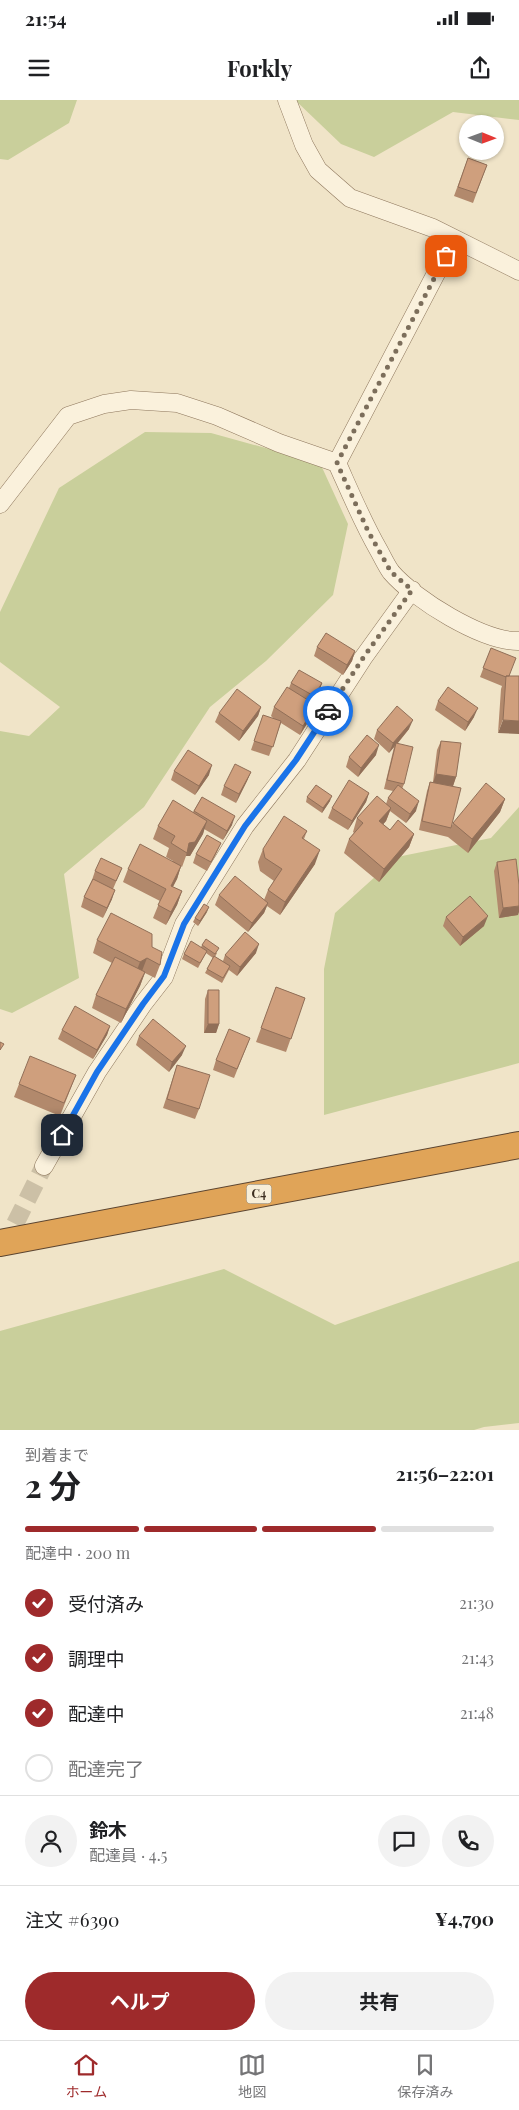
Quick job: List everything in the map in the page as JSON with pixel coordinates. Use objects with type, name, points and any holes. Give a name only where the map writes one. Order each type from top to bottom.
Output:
[{"type":"highway","name":"C4","points":[[0,1243],[519,1145]]},
{"type":"street","points":[[288,100],[304,145],[318,170],[350,198],[433,228],[519,271]]},
{"type":"street","points":[[337,463],[454,239]]},
{"type":"street","points":[[0,504],[68,416],[104,404],[131,400],[177,403],[217,416],[279,442],[337,463],[368,531],[391,572],[428,604],[462,625],[519,642]]},
{"type":"street","points":[[44,1166],[97,1072],[164,976],[184,924],[245,826],[296,760],[363,658],[412,590]]},
{"type":"green space","points":[[0,100],[77,100],[69,123],[8,160],[0,159]]},
{"type":"green space","points":[[295,100],[519,100],[519,120],[504,118],[504,115],[478,115],[453,112],[374,157],[341,144]]},
{"type":"green space","points":[[145,432],[211,433],[320,463],[348,524],[333,595],[266,661],[210,707],[144,807],[64,874],[79,978],[12,1013],[0,1009],[0,731],[29,736],[60,707],[0,662],[0,612],[59,488]]},
{"type":"green space","points":[[519,807],[519,1063],[324,1115],[324,969],[335,913],[397,857],[491,838]]},
{"type":"green space","points":[[519,1261],[519,1423],[474,1430],[0,1430],[0,1331],[224,1269],[335,1325]]},
{"type":"building","points":[[467,160],[473,160],[487,165],[476,193],[458,187]]},
{"type":"building","points":[[326,633],[355,651],[347,665],[317,647]]},
{"type":"building","points":[[491,648],[516,658],[509,676],[506,677],[483,668]]},
{"type":"building","points":[[299,670],[322,683],[314,696],[291,683]]},
{"type":"building","points":[[506,676],[519,676],[519,721],[503,720]]},
{"type":"building","points":[[287,687],[316,705],[303,726],[274,707]]},
{"type":"building","points":[[448,687],[478,708],[468,722],[438,701]]},
{"type":"building","points":[[237,689],[261,707],[243,731],[219,713]]},
{"type":"building","points":[[397,706],[413,720],[393,743],[377,730]]},
{"type":"building","points":[[263,715],[281,721],[273,747],[254,741]]},
{"type":"building","points":[[367,735],[379,745],[361,768],[349,757]]},
{"type":"building","points":[[441,741],[461,743],[456,777],[436,774]]},
{"type":"building","points":[[396,743],[413,747],[404,784],[387,780]]},
{"type":"building","points":[[188,750],[212,765],[199,786],[174,771]]},
{"type":"building","points":[[235,764],[251,772],[239,794],[224,786]]},
{"type":"building","points":[[349,780],[369,793],[352,821],[332,808]]},
{"type":"building","points":[[430,782],[461,788],[451,828],[422,821]]},
{"type":"building","points":[[486,783],[505,799],[472,839],[453,823]]},
{"type":"building","points":[[316,785],[332,796],[323,808],[307,797]]},
{"type":"building","points":[[398,785],[419,801],[410,814],[388,798]]},
{"type":"building","points":[[377,796],[391,808],[379,821],[390,830],[398,820],[414,834],[384,869],[349,839],[363,823],[357,818]]},
{"type":"building","points":[[202,797],[235,816],[227,831],[194,811]]},
{"type":"building","points":[[173,800],[207,821],[195,842],[189,843],[187,853],[171,843],[175,836],[158,826]]},
{"type":"building","points":[[284,816],[307,831],[302,838],[320,850],[285,902],[268,890],[282,869],[265,858],[263,849]]},
{"type":"building","points":[[207,835],[221,843],[211,862],[196,854]]},
{"type":"building","points":[[140,844],[181,866],[171,886],[182,891],[171,912],[158,905],[166,889],[128,869]]},
{"type":"building","points":[[101,858],[122,868],[116,881],[95,871]]},
{"type":"building","points":[[516,859],[519,906],[503,908],[497,862]]},
{"type":"building","points":[[235,876],[268,903],[252,923],[219,895]]},
{"type":"building","points":[[93,879],[115,890],[107,908],[84,897]]},
{"type":"building","points":[[470,896],[488,916],[463,937],[446,917]]},
{"type":"building","points":[[204,904],[209,907],[200,921],[195,918]]},
{"type":"building","points":[[111,913],[152,934],[152,947],[162,952],[160,965],[147,958],[140,962],[97,940]]},
{"type":"building","points":[[245,932],[259,944],[240,967],[225,955]]},
{"type":"building","points":[[206,939],[219,948],[215,954],[202,945]]},
{"type":"building","points":[[191,941],[207,951],[200,963],[184,954]]},
{"type":"building","points":[[214,956],[230,966],[223,978],[207,969]]},
{"type":"building","points":[[115,957],[145,972],[126,1009],[96,995]]},
{"type":"building","points":[[276,987],[305,998],[291,1039],[261,1028]]},
{"type":"building","points":[[208,990],[219,990],[219,1024],[208,1024]]},
{"type":"building","points":[[75,1006],[110,1026],[97,1050],[62,1030]]},
{"type":"building","points":[[153,1019],[186,1046],[172,1062],[139,1036]]},
{"type":"building","points":[[229,1029],[250,1038],[237,1069],[216,1060]]},
{"type":"building","points":[[0,1042],[4,1044],[0,1050]]},
{"type":"building","points":[[30,1056],[76,1075],[64,1103],[19,1084]]},
{"type":"building","points":[[177,1065],[210,1075],[199,1109],[167,1099]]},
{"type":"tunnel","points":[[3,1248],[44,1166]]},
{"type":"way so far","points":[[328,711],[412,590],[391,572],[368,531],[337,463],[446,256]]},
{"type":"route","points":[[62,1135],[97,1072],[164,976],[184,924],[245,826],[296,760],[328,711]]}]
